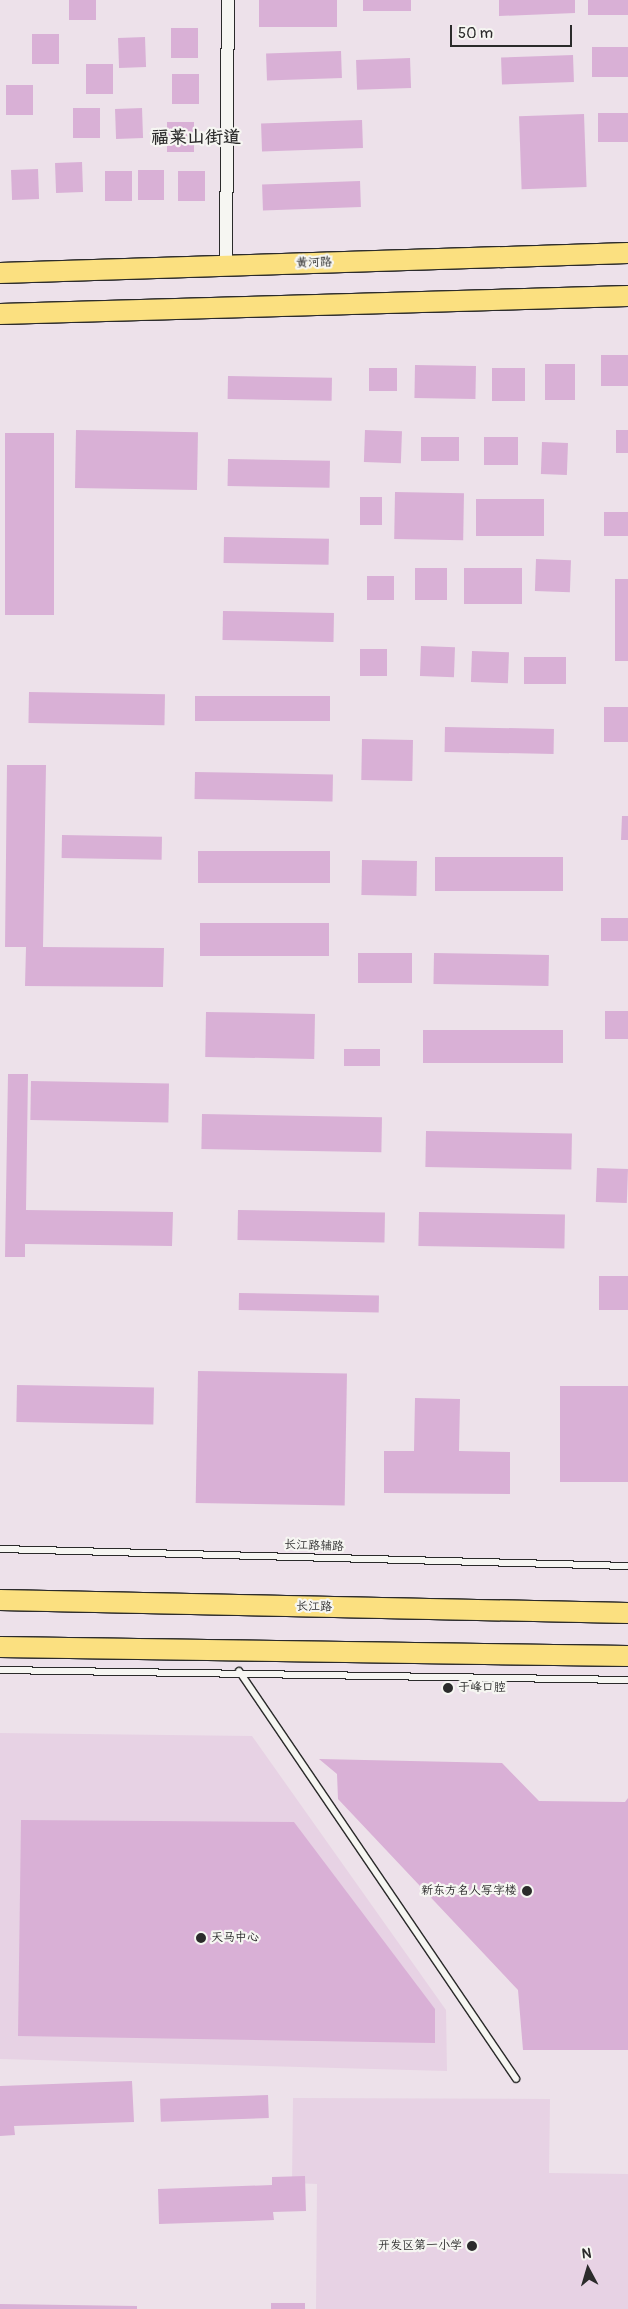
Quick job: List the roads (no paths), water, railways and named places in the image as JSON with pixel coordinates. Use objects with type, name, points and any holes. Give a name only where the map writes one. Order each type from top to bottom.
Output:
[{"type":"main road","name":"黄河路","points":[[0,273],[628,252]]},
{"type":"main road","points":[[0,314],[628,296]]},
{"type":"main road","name":"长江路","points":[[0,1600],[628,1613]]},
{"type":"main road","points":[[0,1647],[628,1656]]},
{"type":"street","points":[[226,266],[228,0]]},
{"type":"lane","name":"长江路辅路","points":[[0,1549],[628,1566]]},
{"type":"lane","points":[[0,1670],[239,1671],[628,1680]]},
{"type":"lane","points":[[239,1671],[516,2079]]},
{"type":"place","name":"于峰口腔","points":[[448,1688]]},
{"type":"place","name":"新东方名人写字楼","points":[[527,1891]]},
{"type":"place","name":"天马中心","points":[[201,1938]]},
{"type":"place","name":"开发区第一小学","points":[[472,2246]]},
{"type":"district","name":"福莱山街道","points":[[196,138]]}]
